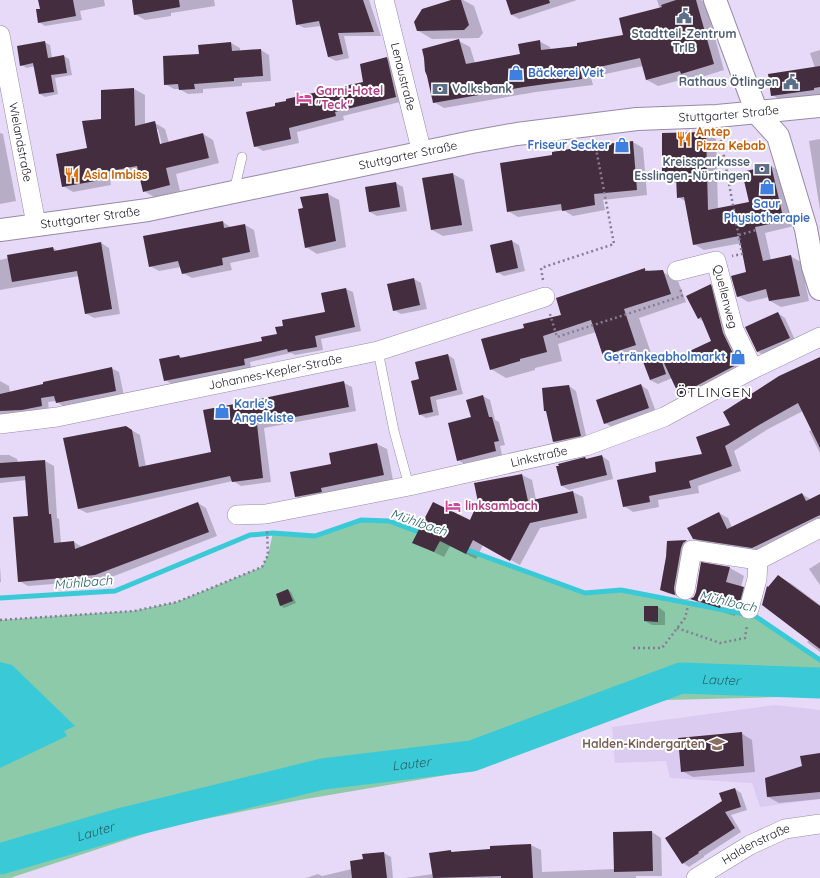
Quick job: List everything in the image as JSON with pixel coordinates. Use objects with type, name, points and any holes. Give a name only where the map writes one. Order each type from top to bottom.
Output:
[{"type":"main road","points":[[715,0],[756,113],[778,136],[806,229],[813,267],[820,289]]},
{"type":"main road","name":"Stuttgarter Straße","points":[[0,230],[148,210],[489,139],[591,124],[637,119],[703,115],[717,116],[820,106]]},
{"type":"street","name":"Lenaustraße","points":[[384,0],[422,153]]},
{"type":"street","name":"Wielandstraße","points":[[0,35],[36,224]]},
{"type":"street","name":"Quellenweg","points":[[677,271],[716,261],[734,330],[753,369]]},
{"type":"street","name":"Johannes-Kepler-Straße","points":[[0,424],[57,417],[378,351],[545,297]]},
{"type":"street","name":"Linkstraße","points":[[238,515],[266,514],[409,486],[586,446],[664,417],[753,369],[820,337]]},
{"type":"street","points":[[685,590],[692,550],[758,560],[820,528]]},
{"type":"street","points":[[748,614],[757,579],[758,560]]},
{"type":"street","name":"Haldenstraße","points":[[696,878],[750,845],[785,829],[820,824]]},
{"type":"lane","points":[[234,192],[242,157]]},
{"type":"lane","points":[[378,351],[394,430],[409,486]]},
{"type":"path","points":[[716,261],[742,254],[717,116]]},
{"type":"path","points":[[591,124],[614,244],[541,268],[545,297],[557,337],[682,296],[677,271]]},
{"type":"path","points":[[739,235],[756,230]]},
{"type":"path","points":[[0,620],[134,611],[177,602],[262,567],[268,554],[266,514]]},
{"type":"path","points":[[633,648],[662,648],[685,618],[687,611]]},
{"type":"path","points":[[677,628],[720,643],[745,638],[748,614]]},
{"type":"shaded area","name":"Halden-Kindergarten","points":[[775,705],[820,710],[820,799],[760,807],[752,783],[670,778],[666,761],[615,763],[612,727]]},
{"type":"green space","points":[[361,520],[389,521],[585,593],[621,590],[755,616],[820,660],[820,680],[778,697],[666,700],[581,727],[476,770],[300,800],[165,827],[10,878],[0,878],[0,620],[134,611],[177,602],[262,567],[268,555],[273,533],[315,536]]},
{"type":"water","points":[[0,662],[12,665],[75,726],[64,731],[67,736],[0,768]]},
{"type":"building","points":[[38,0],[73,0],[76,16],[38,23],[36,9],[40,9]]},
{"type":"building","points":[[132,0],[179,0],[180,7],[134,15]]},
{"type":"building","points":[[292,0],[363,0],[374,32],[338,33],[343,54],[328,57],[319,21],[296,25]]},
{"type":"building","points":[[451,0],[461,0],[469,25],[464,30],[417,31],[414,22],[422,9]]},
{"type":"building","points":[[506,0],[549,0],[550,3],[511,15]]},
{"type":"building","points":[[676,0],[696,0],[714,64],[681,74],[680,71],[646,80],[640,58],[581,71],[582,79],[524,87],[433,103],[425,71],[422,49],[459,39],[466,64],[520,54],[518,44],[540,40],[541,50],[577,46],[577,43],[623,35],[619,18],[662,7],[661,5]]},
{"type":"building","points":[[45,41],[48,58],[64,55],[67,73],[51,75],[54,92],[39,94],[33,63],[20,66],[17,46]]},
{"type":"building","points":[[231,42],[232,51],[261,49],[263,76],[234,78],[234,81],[194,84],[195,89],[179,90],[178,84],[164,85],[163,56],[199,54],[198,45]]},
{"type":"building","points":[[387,57],[396,97],[335,112],[336,116],[289,128],[291,139],[254,147],[246,112],[275,106],[275,103],[286,101],[286,99],[363,82],[360,64]]},
{"type":"building","name":"Rathaus Ötlingen","points":[[820,66],[820,87],[814,88],[814,90],[771,96],[768,74]]},
{"type":"building","points":[[134,88],[135,126],[155,121],[160,144],[203,133],[209,158],[166,168],[170,185],[143,192],[137,166],[100,173],[101,180],[62,187],[56,154],[87,148],[82,121],[101,119],[101,90]]},
{"type":"building","points":[[706,132],[708,210],[749,202],[742,172],[771,165],[784,221],[755,227],[763,261],[791,255],[800,296],[769,301],[766,289],[737,297],[731,276],[746,272],[739,236],[693,245],[684,197],[677,198],[676,177],[662,177],[662,133]]},
{"type":"building","points":[[633,141],[637,190],[594,194],[595,205],[562,211],[561,204],[507,212],[500,163],[552,155],[552,152],[587,146]]},
{"type":"building","points":[[453,173],[462,225],[431,230],[422,178]]},
{"type":"building","points":[[396,182],[400,207],[369,212],[365,187]]},
{"type":"building","points":[[328,193],[336,241],[305,248],[298,209],[303,208],[300,197]]},
{"type":"building","points":[[223,221],[224,228],[245,224],[250,252],[222,258],[223,265],[182,274],[178,261],[149,267],[143,236]]},
{"type":"building","points":[[512,240],[518,268],[496,273],[490,245]]},
{"type":"building","points":[[101,242],[112,309],[85,314],[77,271],[12,282],[7,255],[53,247],[54,251]]},
{"type":"building","points":[[645,268],[645,271],[663,270],[671,294],[624,309],[636,345],[603,356],[591,320],[543,336],[547,352],[520,359],[520,361],[490,370],[481,339],[524,328],[523,324],[561,315],[556,298]]},
{"type":"building","points":[[414,278],[420,305],[393,311],[387,284]]},
{"type":"building","points":[[711,284],[723,333],[738,364],[679,395],[664,363],[711,341],[701,317],[698,319],[686,296]]},
{"type":"building","points":[[346,288],[355,327],[315,336],[317,347],[288,352],[287,349],[244,359],[245,365],[164,381],[159,359],[179,355],[180,358],[262,341],[261,337],[277,334],[275,327],[283,326],[282,320],[325,312],[321,293]]},
{"type":"building","points":[[778,312],[790,338],[757,352],[745,327]]},
{"type":"building","points":[[659,353],[666,374],[650,380],[642,359]]},
{"type":"building","points":[[448,354],[457,390],[430,397],[433,412],[419,415],[411,381],[419,379],[415,362]]},
{"type":"building","points":[[820,357],[820,448],[798,403],[725,446],[732,466],[689,481],[691,488],[649,496],[650,502],[623,507],[617,480],[656,472],[655,462],[702,454],[696,437],[730,425],[723,412],[779,376]]},
{"type":"building","points":[[112,367],[116,391],[56,403],[54,396],[41,398],[42,406],[22,410],[0,411],[0,394],[43,384],[43,382]]},
{"type":"building","points":[[344,381],[349,407],[257,424],[263,478],[232,482],[230,476],[78,509],[63,438],[126,426],[132,430],[139,467],[211,452],[203,410],[240,404]]},
{"type":"building","points":[[641,384],[649,408],[604,424],[596,400]]},
{"type":"building","points":[[569,385],[581,436],[553,442],[546,411],[544,411],[542,388]]},
{"type":"building","points":[[483,395],[489,417],[492,417],[499,441],[494,442],[496,451],[457,461],[448,423],[471,417],[466,400]]},
{"type":"building","points":[[377,443],[384,475],[321,488],[322,492],[295,497],[290,472],[331,464],[329,453]]},
{"type":"building","points":[[602,455],[607,475],[561,486],[556,466],[559,466],[558,464],[585,457],[586,459]]},
{"type":"building","points":[[45,460],[49,514],[51,514],[54,543],[74,541],[75,549],[198,502],[209,532],[95,575],[18,582],[13,517],[28,516],[25,476],[0,478],[0,463]]},
{"type":"building","points":[[522,474],[528,501],[573,491],[578,513],[530,523],[510,561],[473,540],[466,554],[440,541],[434,552],[412,543],[433,502],[470,520],[478,502],[474,483]]},
{"type":"building","points":[[802,493],[806,501],[820,494],[820,515],[752,548],[693,539],[687,528],[719,512],[727,529]]},
{"type":"building","points":[[687,540],[683,543],[681,548],[674,588],[675,595],[660,590],[666,557],[667,541]]},
{"type":"building","points":[[701,562],[730,567],[726,582],[744,587],[738,609],[722,604],[720,608],[690,599],[694,597],[696,592]]},
{"type":"building","points":[[778,575],[820,606],[820,649],[762,605],[767,586],[768,587]]},
{"type":"building","points":[[288,589],[293,601],[280,606],[276,594]]},
{"type":"building","points":[[644,606],[658,606],[658,622],[644,621]]},
{"type":"building","points":[[742,732],[744,766],[681,772],[678,738]]},
{"type":"building","points":[[820,753],[820,792],[767,797],[765,778],[802,766],[800,756]]},
{"type":"building","points":[[735,788],[741,807],[725,812],[735,828],[682,864],[665,838],[722,801],[719,793]]},
{"type":"building","points":[[652,831],[653,871],[614,872],[613,832]]},
{"type":"building","points":[[531,844],[533,878],[501,878],[501,876],[433,878],[429,853],[451,850],[451,852],[490,849],[490,846]]},
{"type":"building","points":[[384,852],[387,878],[352,878],[350,861],[363,859],[362,854]]},
{"type":"waterway","name":"Mühlbach","points":[[0,598],[115,591],[250,535],[273,533],[315,536],[361,520],[389,521],[424,534]]},
{"type":"waterway","name":"Mühlbach","points":[[462,548],[585,593],[621,590],[755,616],[820,660]]},
{"type":"waterway","name":"Lauter","points":[[0,859],[123,823],[323,774],[472,756],[681,678],[820,683]]},
{"type":"place","name":"Stadtteil-Zentrum TrIB","points":[[684,16]]},
{"type":"place","name":"Bäckerei Veit","points":[[516,73]]},
{"type":"place","name":"Rathaus Ötlingen","points":[[791,82]]},
{"type":"place","name":"Volksbank","points":[[440,89]]},
{"type":"place","name":"Garni-Hotel \"Teck\"","points":[[304,98]]},
{"type":"place","name":"Antep Pizza Kebab","points":[[684,139]]},
{"type":"place","name":"Friseur Secker","points":[[622,145]]},
{"type":"place","name":"Kreissparkasse Esslingen-Nürtingen","points":[[762,169]]},
{"type":"place","name":"Asia Imbiss","points":[[72,175]]},
{"type":"place","name":"Saur Physiotherapie","points":[[767,187]]},
{"type":"place","name":"Getränkeabholmarkt","points":[[738,357]]},
{"type":"place","name":"Karle's Angelkiste","points":[[222,411]]},
{"type":"place","name":"linksambach","points":[[453,506]]},
{"type":"place","name":"Halden-Kindergarten","points":[[717,744]]},
{"type":"district","name":"ÖTLINGEN","points":[[714,392]]}]
